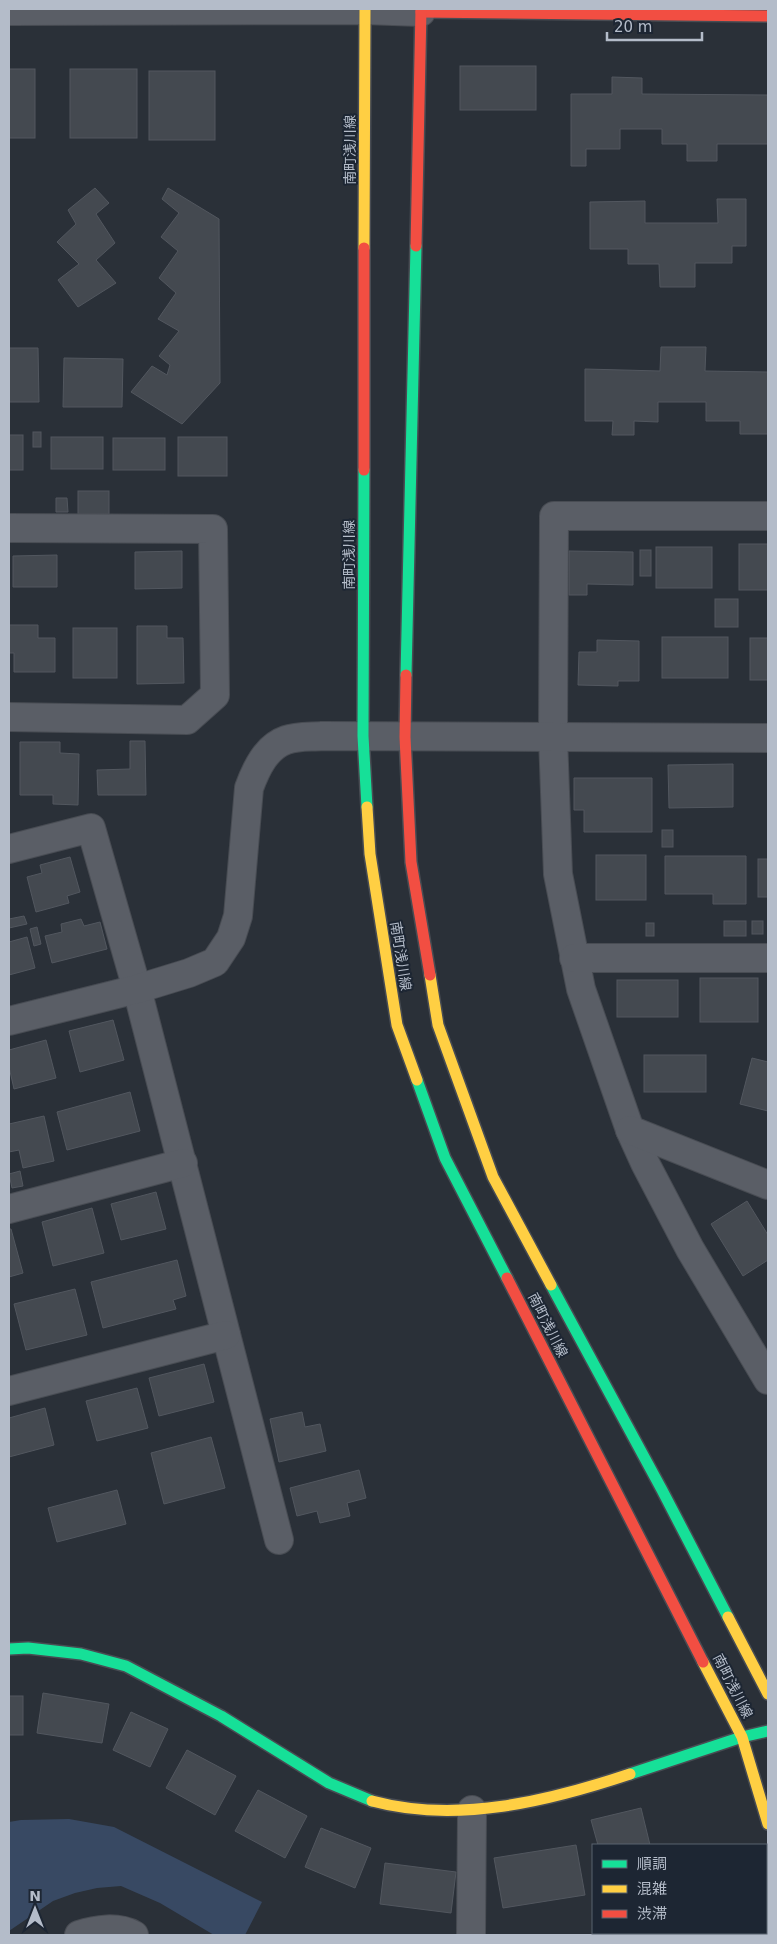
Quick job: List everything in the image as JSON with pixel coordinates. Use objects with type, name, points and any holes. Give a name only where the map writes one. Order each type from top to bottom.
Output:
[{"type":"street","points":[[9,10],[365,9],[768,16]]},
{"type":"street","name":"南町浅川線","points":[[365,9],[363,736],[370,854],[397,1025],[445,1158],[742,1736],[768,1824]]},
{"type":"street","name":"南町浅川線","points":[[421,10],[405,738],[411,862],[438,1025],[493,1177],[657,1482],[768,1694]]},
{"type":"street","points":[[764,1368],[690,1249],[630,1130],[581,989],[558,874],[553,737],[554,516],[768,516]]},
{"type":"street","points":[[9,528],[213,529],[215,695],[187,720],[9,717]]},
{"type":"street","points":[[9,1021],[137,989],[189,974],[215,962],[231,938],[238,916],[249,788],[266,754],[286,740],[322,736],[405,738],[768,738]]},
{"type":"street","points":[[9,849],[91,828],[137,989],[279,1540]]},
{"type":"street","points":[[574,958],[768,958]]},
{"type":"street","points":[[630,1130],[768,1185]]},
{"type":"street","points":[[9,1209],[182,1163]]},
{"type":"street","points":[[9,1391],[226,1335]]},
{"type":"street","points":[[9,1649],[28,1648],[81,1654],[126,1666],[162,1683],[221,1716],[329,1783],[373,1801],[406,1808],[472,1810],[554,1797],[592,1787],[742,1736],[768,1731]]},
{"type":"street","points":[[471,1935],[472,1810]]},
{"type":"street","points":[[79,1935],[92,1930],[112,1930],[134,1935]]},
{"type":"water","points":[[69,1819],[114,1827],[262,1902],[245,1935],[214,1935],[160,1903],[121,1886],[97,1888],[53,1901],[9,1931],[9,1822]]},
{"type":"building","points":[[460,66],[536,66],[536,110],[460,110]]},
{"type":"building","points":[[9,69],[35,69],[35,138],[9,138]]},
{"type":"building","points":[[70,69],[137,69],[137,138],[70,138]]},
{"type":"building","points":[[149,71],[215,71],[215,140],[149,140]]},
{"type":"building","points":[[612,77],[642,78],[642,94],[768,95],[768,144],[717,144],[717,161],[687,161],[687,144],[662,144],[662,129],[620,129],[620,149],[586,149],[586,166],[571,166],[571,94],[612,94]]},
{"type":"building","points":[[95,188],[109,203],[96,214],[115,243],[96,260],[116,283],[78,307],[58,280],[79,264],[57,242],[76,224],[68,210]]},
{"type":"building","points":[[168,188],[219,219],[220,383],[182,424],[131,392],[152,366],[167,375],[170,365],[159,356],[179,331],[158,319],[176,293],[159,278],[178,251],[161,237],[179,213],[162,199]]},
{"type":"building","points":[[717,199],[746,199],[746,246],[732,246],[732,263],[695,263],[695,287],[660,287],[659,264],[628,264],[628,249],[590,249],[590,202],[645,201],[645,223],[718,223]]},
{"type":"building","points":[[661,347],[706,347],[705,371],[768,372],[768,434],[740,434],[740,421],[706,421],[706,402],[658,402],[658,422],[634,421],[634,435],[612,435],[613,421],[585,421],[585,369],[660,371]]},
{"type":"building","points":[[9,348],[38,348],[39,402],[9,402]]},
{"type":"building","points":[[64,358],[123,359],[122,407],[63,407]]},
{"type":"building","points":[[33,432],[41,432],[41,447],[33,447]]},
{"type":"building","points":[[9,435],[23,435],[23,470],[9,470]]},
{"type":"building","points":[[51,437],[103,437],[103,469],[51,469]]},
{"type":"building","points":[[178,437],[227,437],[227,476],[178,476]]},
{"type":"building","points":[[113,438],[165,438],[165,470],[113,470]]},
{"type":"building","points":[[78,491],[109,491],[109,514],[78,514]]},
{"type":"building","points":[[56,498],[67,498],[68,512],[56,512]]},
{"type":"building","points":[[739,544],[768,544],[768,590],[739,590]]},
{"type":"building","points":[[656,547],[712,547],[712,588],[656,588]]},
{"type":"building","points":[[640,550],[651,550],[651,576],[640,576]]},
{"type":"building","points":[[182,551],[182,588],[135,589],[135,552]]},
{"type":"building","points":[[569,551],[633,552],[633,585],[587,584],[587,595],[569,595]]},
{"type":"building","points":[[57,555],[57,587],[13,587],[13,556]]},
{"type":"building","points":[[715,599],[738,599],[738,627],[715,627]]},
{"type":"building","points":[[9,625],[38,625],[38,638],[55,638],[55,672],[14,672],[14,653],[9,653]]},
{"type":"building","points":[[137,626],[167,626],[167,638],[183,638],[184,683],[137,684]]},
{"type":"building","points":[[73,628],[117,628],[117,678],[73,678]]},
{"type":"building","points":[[662,637],[728,637],[728,678],[662,678]]},
{"type":"building","points":[[750,638],[768,638],[768,680],[750,680]]},
{"type":"building","points":[[597,640],[639,641],[639,681],[618,681],[618,686],[578,685],[579,652],[597,652]]},
{"type":"building","points":[[130,741],[145,741],[146,795],[98,795],[97,770],[130,769]]},
{"type":"building","points":[[20,742],[60,742],[60,753],[79,754],[78,805],[53,804],[53,795],[20,795]]},
{"type":"building","points":[[733,764],[733,807],[669,808],[668,765]]},
{"type":"building","points":[[574,778],[652,778],[652,832],[584,832],[584,810],[574,810]]},
{"type":"building","points":[[662,830],[673,830],[673,847],[662,847]]},
{"type":"building","points":[[596,855],[646,855],[646,900],[596,900]]},
{"type":"building","points":[[665,856],[746,856],[746,904],[713,904],[713,894],[665,894]]},
{"type":"building","points":[[70,857],[80,892],[67,896],[69,903],[36,912],[27,877],[42,873],[40,865]]},
{"type":"building","points":[[758,859],[768,859],[768,897],[758,897]]},
{"type":"building","points":[[24,916],[27,924],[9,928],[9,919]]},
{"type":"building","points":[[81,919],[84,926],[100,922],[107,949],[52,963],[45,936],[62,932],[61,924]]},
{"type":"building","points":[[724,921],[746,921],[746,936],[724,936]]},
{"type":"building","points":[[752,921],[763,921],[763,934],[752,934]]},
{"type":"building","points":[[646,923],[654,923],[654,936],[646,936]]},
{"type":"building","points":[[37,927],[41,944],[34,946],[30,929]]},
{"type":"building","points":[[27,937],[35,968],[9,975],[9,942]]},
{"type":"building","points":[[700,978],[758,978],[758,1022],[700,1022]]},
{"type":"building","points":[[617,980],[678,980],[678,1017],[617,1017]]},
{"type":"building","points":[[113,1020],[124,1060],[80,1072],[69,1031]]},
{"type":"building","points":[[46,1040],[56,1078],[14,1089],[9,1067],[9,1050]]},
{"type":"building","points":[[644,1055],[706,1055],[706,1092],[644,1092]]},
{"type":"building","points":[[752,1058],[768,1062],[768,1111],[740,1104]]},
{"type":"building","points":[[130,1092],[140,1131],[67,1150],[57,1112]]},
{"type":"building","points":[[44,1116],[54,1161],[23,1168],[19,1150],[9,1152],[9,1124]]},
{"type":"building","points":[[20,1171],[23,1186],[12,1188],[9,1174]]},
{"type":"building","points":[[156,1192],[166,1229],[121,1240],[111,1204]]},
{"type":"building","points":[[747,1201],[768,1235],[768,1260],[743,1276],[711,1224]]},
{"type":"building","points":[[92,1208],[104,1253],[53,1266],[42,1222]]},
{"type":"building","points":[[9,1229],[11,1229],[23,1273],[9,1277]]},
{"type":"building","points":[[177,1260],[186,1296],[173,1300],[176,1309],[103,1328],[91,1282]]},
{"type":"building","points":[[75,1289],[87,1335],[26,1350],[14,1304]]},
{"type":"building","points":[[204,1364],[214,1402],[159,1416],[149,1378]]},
{"type":"building","points":[[137,1388],[148,1428],[97,1441],[86,1401]]},
{"type":"building","points":[[45,1408],[54,1445],[9,1457],[9,1418]]},
{"type":"building","points":[[302,1412],[305,1427],[320,1424],[326,1451],[279,1462],[270,1419]]},
{"type":"building","points":[[211,1437],[225,1488],[164,1504],[151,1453]]},
{"type":"building","points":[[359,1470],[366,1498],[347,1503],[350,1516],[320,1523],[317,1511],[297,1516],[290,1488]]},
{"type":"building","points":[[117,1490],[126,1524],[57,1542],[48,1508]]},
{"type":"building","points":[[43,1693],[109,1704],[102,1743],[37,1733]]},
{"type":"building","points":[[9,1696],[23,1696],[23,1735],[9,1735]]},
{"type":"building","points":[[131,1712],[168,1729],[150,1767],[113,1750]]},
{"type":"building","points":[[187,1750],[236,1776],[215,1815],[166,1788]]},
{"type":"building","points":[[258,1790],[307,1816],[285,1858],[235,1831]]},
{"type":"building","points":[[641,1808],[650,1844],[598,1844],[591,1820]]},
{"type":"building","points":[[321,1828],[371,1848],[355,1888],[305,1867]]},
{"type":"building","points":[[576,1845],[585,1895],[503,1908],[494,1858]]},
{"type":"building","points":[[385,1863],[456,1872],[451,1913],[380,1904]]},
{"type":"building","points":[[664,1934],[697,1934],[697,1935]]},
{"type":"traffic: fast","points":[[406,675],[416,246]]},
{"type":"traffic: fast","points":[[364,470],[363,736],[367,807]]},
{"type":"traffic: fast","points":[[417,1080],[445,1158],[507,1278]]},
{"type":"traffic: fast","points":[[551,1285],[662,1490],[728,1617]]},
{"type":"traffic: fast","points":[[9,1649],[28,1648],[81,1654],[126,1666],[221,1716],[329,1783],[372,1801]]},
{"type":"traffic: fast","points":[[630,1774],[742,1737],[768,1731]]},
{"type":"traffic: slow","points":[[364,248],[365,9]]},
{"type":"traffic: slow","points":[[367,807],[370,854],[397,1025],[417,1080]]},
{"type":"traffic: slow","points":[[430,975],[438,1025],[493,1177],[551,1285]]},
{"type":"traffic: slow","points":[[728,1617],[768,1694]]},
{"type":"traffic: slow","points":[[703,1662],[742,1737],[768,1824]]},
{"type":"traffic: slow","points":[[372,1801],[404,1808],[470,1810],[502,1806],[567,1793],[630,1774]]},
{"type":"traffic: jam","points":[[416,246],[421,9]]},
{"type":"traffic: jam","points":[[421,12],[768,16]]},
{"type":"traffic: jam","points":[[364,248],[364,470]]},
{"type":"traffic: jam","points":[[406,675],[405,737],[411,862],[430,975]]},
{"type":"traffic: jam","points":[[507,1278],[703,1662]]}]
